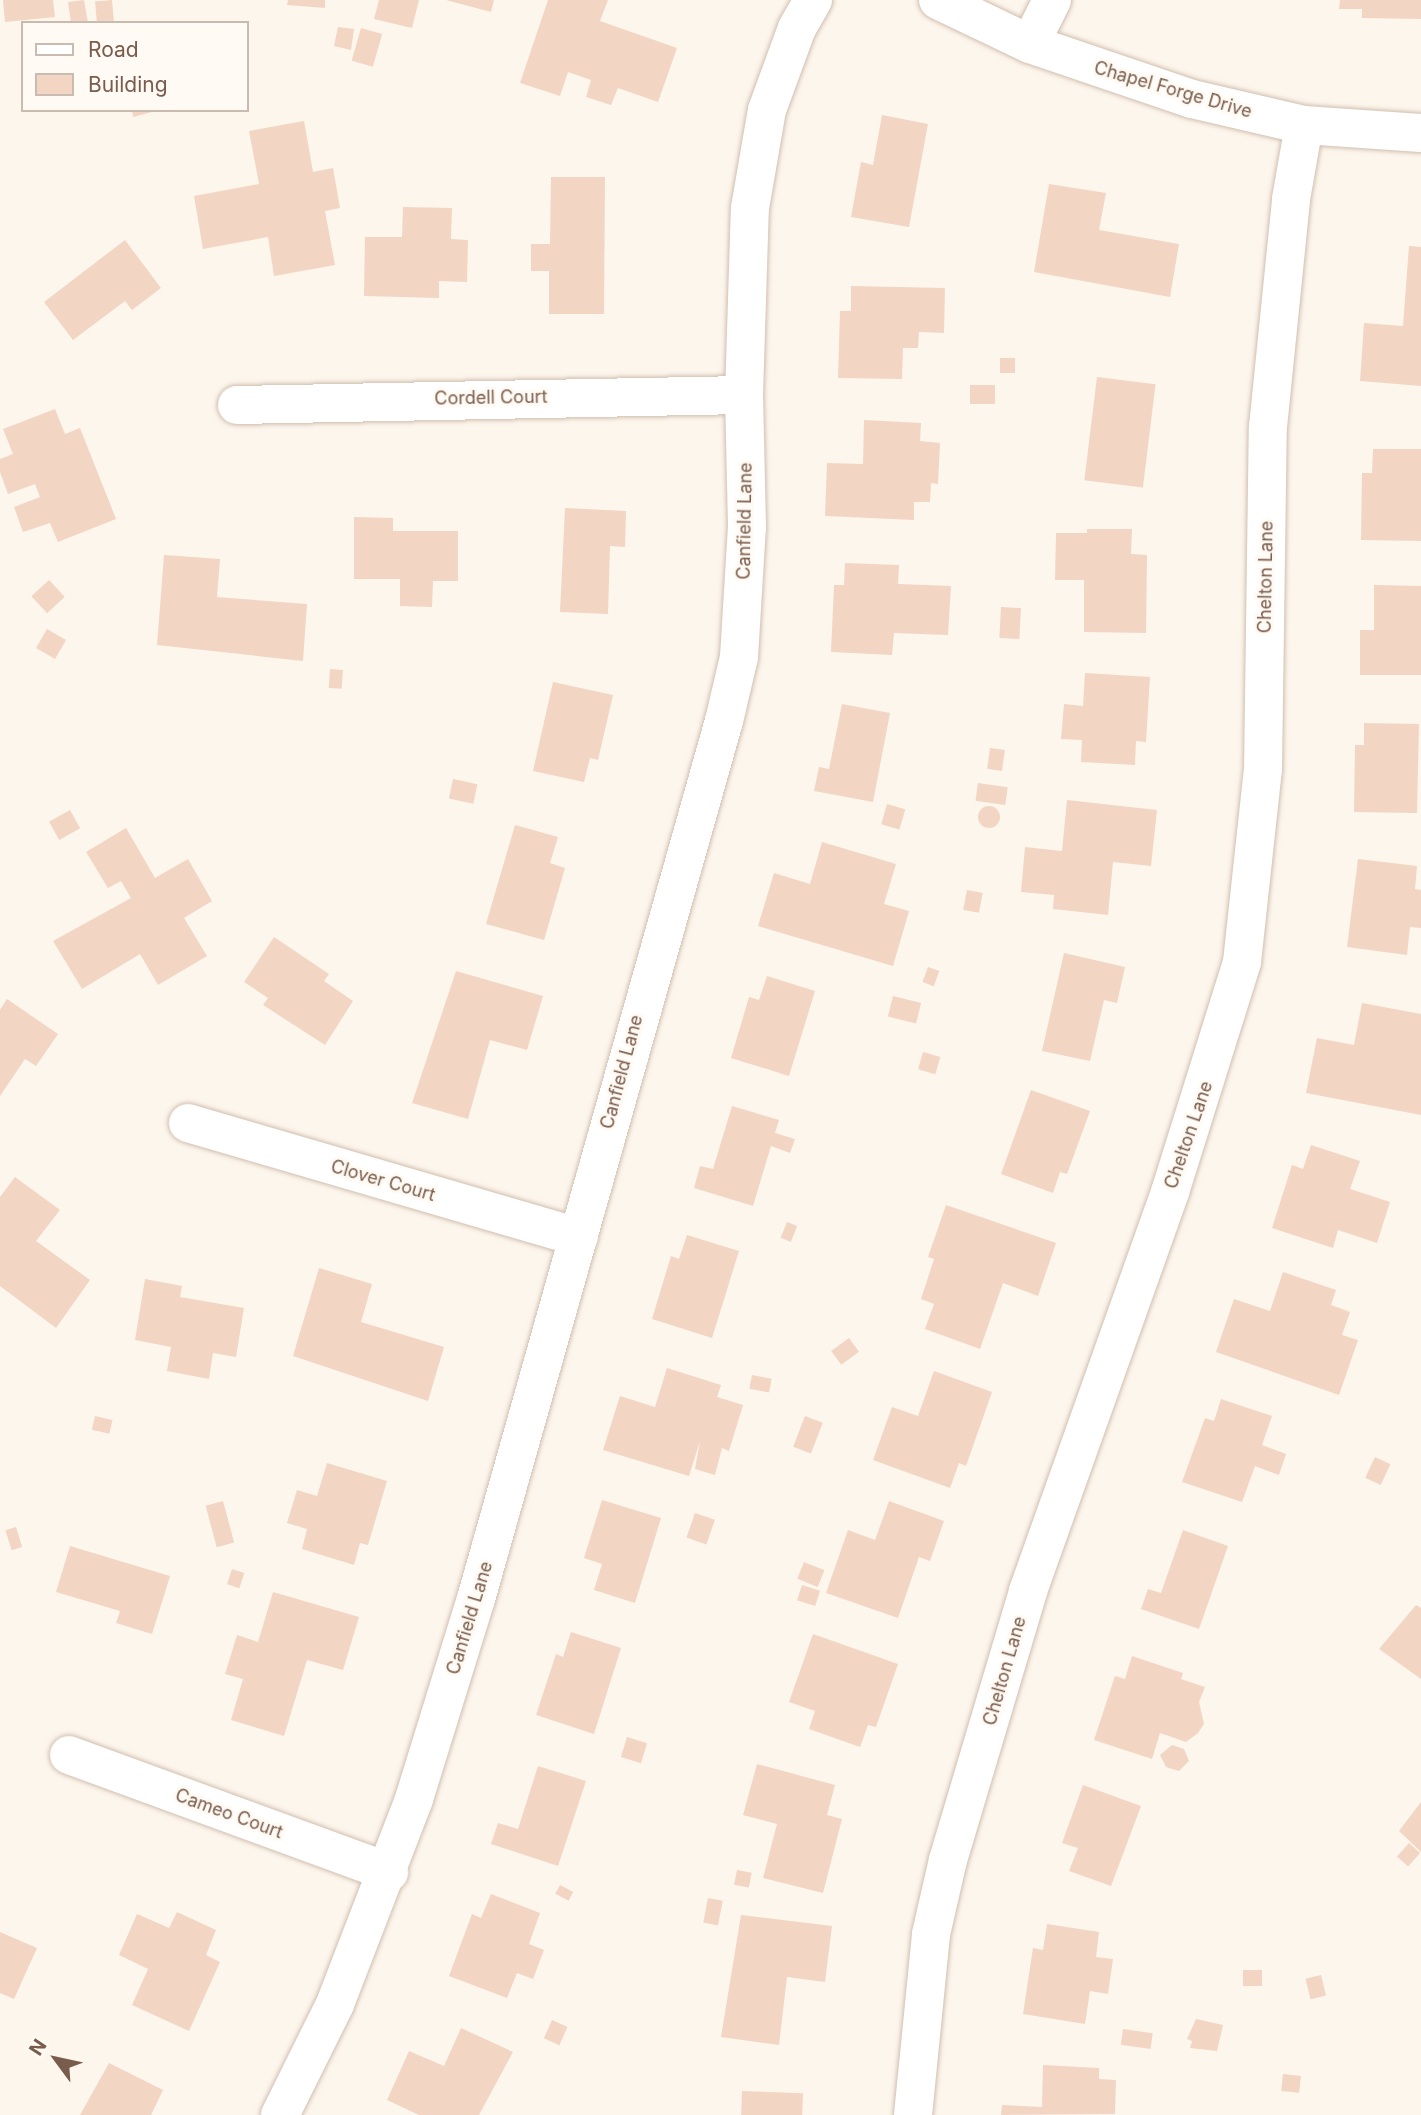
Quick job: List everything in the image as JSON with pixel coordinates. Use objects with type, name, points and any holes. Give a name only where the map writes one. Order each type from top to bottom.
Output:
[{"type":"street","name":"Canfield Lane","points":[[281,2115],[335,2004],[389,1872],[477,1599],[739,657],[747,527],[744,395],[750,208],[757,156],[781,65],[813,0]]},
{"type":"street","name":"Chapel Forge Drive","points":[[938,0],[1030,44],[1130,81],[1304,125],[1421,133]]},
{"type":"street","points":[[1030,44],[1052,0]]},
{"type":"street","name":"Chelton Lane","points":[[913,2115],[931,1934],[947,1860],[1028,1591],[1195,1118],[1242,962],[1263,770],[1269,415],[1291,199],[1304,125]]},
{"type":"street","name":"Cordell Court","points":[[237,405],[744,395]]},
{"type":"street","name":"Clover Court","points":[[188,1124],[579,1237]]},
{"type":"street","name":"Cameo Court","points":[[69,1755],[389,1872]]},
{"type":"building","points":[[3,0],[53,0],[55,17],[5,22]]},
{"type":"building","points":[[84,0],[88,21],[71,21],[68,2]]},
{"type":"building","points":[[112,0],[114,21],[97,21],[95,1]]},
{"type":"building","points":[[288,0],[325,0],[325,8],[287,5]]},
{"type":"building","points":[[379,0],[419,0],[412,28],[374,19]]},
{"type":"building","points":[[446,0],[494,0],[491,12]]},
{"type":"building","points":[[548,0],[608,0],[600,21],[677,48],[658,102],[618,88],[611,105],[586,97],[591,80],[568,72],[560,96],[520,83]]},
{"type":"building","points":[[1340,0],[1421,0],[1421,19],[1362,18],[1362,9],[1339,9]]},
{"type":"building","points":[[338,27],[354,29],[351,50],[334,46]]},
{"type":"building","points":[[361,28],[382,34],[373,67],[352,61]]},
{"type":"building","points":[[132,112],[152,112],[133,117]]},
{"type":"building","points":[[882,115],[928,124],[909,227],[851,217],[861,162],[873,165]]},
{"type":"building","points":[[304,121],[313,172],[333,168],[340,208],[325,211],[335,265],[274,276],[268,237],[203,249],[194,196],[259,184],[249,131]]},
{"type":"building","points":[[551,177],[605,177],[604,314],[549,314],[549,271],[531,271],[531,244],[550,244]]},
{"type":"building","points":[[1049,184],[1106,193],[1099,230],[1179,244],[1170,297],[1034,272]]},
{"type":"building","points":[[403,207],[452,208],[451,239],[468,240],[467,282],[439,281],[439,298],[364,296],[365,237],[402,237]]},
{"type":"building","points":[[125,240],[161,288],[132,310],[125,301],[73,340],[44,302]]},
{"type":"building","points":[[1409,246],[1421,247],[1421,386],[1360,381],[1364,323],[1403,326]]},
{"type":"building","points":[[851,286],[945,288],[944,333],[919,332],[918,348],[903,348],[902,379],[838,378],[840,311],[851,311]]},
{"type":"building","points":[[1000,358],[1015,358],[1015,373],[1000,373]]},
{"type":"building","points":[[1097,377],[1156,384],[1143,487],[1084,480]]},
{"type":"building","points":[[970,385],[995,385],[995,404],[970,404]]},
{"type":"building","points":[[55,409],[65,434],[80,428],[116,519],[58,542],[50,523],[23,532],[14,507],[40,497],[35,484],[8,494],[0,472],[0,459],[13,454],[3,429]]},
{"type":"building","points":[[864,420],[921,423],[920,441],[940,443],[938,484],[931,483],[930,502],[914,502],[914,520],[825,516],[827,463],[863,464]]},
{"type":"building","points":[[1373,449],[1421,449],[1421,541],[1361,540],[1362,473],[1372,473]]},
{"type":"building","points":[[565,508],[626,511],[625,547],[610,546],[608,614],[560,612]]},
{"type":"building","points":[[354,517],[393,518],[393,531],[458,531],[458,581],[433,581],[432,607],[400,606],[400,579],[354,579]]},
{"type":"building","points":[[1087,529],[1132,529],[1131,554],[1147,555],[1146,633],[1084,632],[1084,580],[1055,580],[1056,533],[1087,533]]},
{"type":"building","points":[[164,555],[220,559],[217,597],[307,604],[303,661],[157,645]]},
{"type":"building","points":[[845,563],[899,565],[898,584],[951,586],[948,635],[894,633],[892,655],[831,652],[834,585],[844,585]]},
{"type":"building","points":[[49,580],[65,597],[47,613],[31,596]]},
{"type":"building","points":[[1374,585],[1421,586],[1421,675],[1360,675],[1360,630],[1374,630]]},
{"type":"building","points":[[1001,607],[1021,608],[1019,639],[999,638]]},
{"type":"building","points":[[47,629],[66,640],[55,659],[36,648]]},
{"type":"building","points":[[330,669],[343,670],[342,689],[329,688]]},
{"type":"building","points":[[1085,673],[1150,677],[1146,742],[1136,741],[1135,765],[1081,762],[1082,740],[1061,739],[1064,704],[1083,706]]},
{"type":"building","points":[[553,682],[613,695],[598,760],[590,758],[584,782],[533,771]]},
{"type":"building","points":[[842,704],[890,713],[873,802],[814,791],[819,767],[829,769]]},
{"type":"building","points":[[1364,723],[1419,724],[1417,813],[1354,812],[1355,745],[1364,745]]},
{"type":"building","points":[[990,748],[1005,750],[1002,771],[987,769]]},
{"type":"building","points":[[453,779],[477,784],[473,804],[449,799]]},
{"type":"building","points":[[978,783],[1008,787],[1005,805],[975,801]]},
{"type":"building","points":[[1067,800],[1157,810],[1151,866],[1113,862],[1108,915],[1053,909],[1054,895],[1021,892],[1025,847],[1062,851]]},
{"type":"building","points":[[887,804],[905,809],[899,829],[881,824]]},
{"type":"building","points":[[989,806],[999,813],[1000,817],[993,827],[989,828],[979,821],[978,817],[985,807]]},
{"type":"building","points":[[70,810],[80,828],[59,840],[49,822]]},
{"type":"building","points":[[515,825],[558,837],[550,863],[565,868],[544,940],[486,924]]},
{"type":"building","points":[[126,828],[155,878],[188,859],[212,901],[184,918],[207,956],[158,985],[140,954],[82,989],[53,941],[131,898],[121,881],[108,888],[86,852]]},
{"type":"building","points":[[822,842],[896,864],[884,904],[909,911],[893,966],[758,926],[774,873],[810,884]]},
{"type":"building","points":[[1358,859],[1417,866],[1415,889],[1421,890],[1421,928],[1410,927],[1407,955],[1347,947]]},
{"type":"building","points":[[967,890],[983,893],[979,913],[963,910]]},
{"type":"building","points":[[274,937],[329,974],[324,981],[353,1001],[325,1045],[263,1005],[268,998],[244,982]]},
{"type":"building","points":[[1064,953],[1125,967],[1117,1003],[1104,1000],[1090,1061],[1042,1051]]},
{"type":"building","points":[[928,967],[939,971],[934,986],[923,982]]},
{"type":"building","points":[[456,971],[543,996],[527,1050],[490,1040],[468,1119],[412,1103]]},
{"type":"building","points":[[767,976],[815,991],[789,1076],[731,1058],[749,997],[759,1000]]},
{"type":"building","points":[[893,996],[921,1003],[916,1023],[888,1016]]},
{"type":"building","points":[[7,999],[58,1034],[36,1066],[25,1059],[0,1096],[0,1010]]},
{"type":"building","points":[[1362,1003],[1421,1014],[1421,1115],[1306,1093],[1317,1038],[1354,1045]]},
{"type":"building","points":[[923,1052],[940,1057],[935,1074],[918,1069]]},
{"type":"building","points":[[1031,1090],[1090,1111],[1067,1174],[1060,1172],[1053,1193],[1001,1174]]},
{"type":"building","points":[[732,1106],[779,1120],[775,1133],[795,1139],[790,1153],[771,1146],[753,1206],[694,1188],[700,1166],[713,1169]]},
{"type":"building","points":[[1311,1145],[1360,1161],[1350,1189],[1390,1202],[1377,1243],[1338,1230],[1333,1248],[1272,1228],[1292,1165],[1303,1169]]},
{"type":"building","points":[[15,1177],[60,1210],[36,1241],[90,1280],[56,1328],[0,1286],[0,1197]]},
{"type":"building","points":[[946,1205],[1056,1243],[1038,1296],[1003,1283],[980,1349],[925,1329],[934,1304],[921,1299],[934,1259],[928,1257]]},
{"type":"building","points":[[787,1222],[797,1226],[791,1242],[781,1238]]},
{"type":"building","points":[[687,1235],[739,1251],[712,1338],[652,1319],[671,1256],[679,1259]]},
{"type":"building","points":[[319,1268],[372,1284],[361,1322],[444,1347],[428,1401],[293,1356]]},
{"type":"building","points":[[1283,1272],[1336,1290],[1331,1305],[1350,1312],[1342,1335],[1358,1340],[1339,1395],[1216,1352],[1234,1299],[1270,1311]]},
{"type":"building","points":[[145,1279],[182,1286],[180,1297],[244,1308],[236,1357],[213,1353],[209,1379],[167,1371],[171,1347],[135,1340]]},
{"type":"building","points":[[849,1338],[859,1352],[841,1365],[831,1351]]},
{"type":"building","points":[[667,1368],[721,1385],[717,1397],[743,1405],[729,1451],[722,1448],[715,1475],[695,1469],[700,1441],[689,1476],[603,1450],[620,1396],[655,1407]]},
{"type":"building","points":[[934,1371],[992,1392],[966,1466],[959,1463],[950,1488],[873,1460],[892,1407],[918,1416]]},
{"type":"building","points":[[752,1375],[772,1379],[769,1393],[749,1389]]},
{"type":"building","points":[[1221,1399],[1272,1416],[1262,1445],[1286,1454],[1279,1475],[1255,1466],[1242,1502],[1182,1482],[1205,1418],[1214,1421]]},
{"type":"building","points":[[95,1416],[113,1420],[109,1434],[92,1430]]},
{"type":"building","points":[[805,1416],[823,1423],[811,1454],[793,1447]]},
{"type":"building","points":[[1375,1457],[1390,1464],[1381,1485],[1365,1478]]},
{"type":"building","points":[[327,1463],[387,1481],[368,1545],[360,1543],[354,1565],[302,1549],[307,1529],[287,1523],[297,1490],[317,1496]]},
{"type":"building","points":[[602,1500],[661,1518],[635,1603],[594,1590],[602,1564],[584,1558]]},
{"type":"building","points":[[223,1501],[234,1543],[217,1547],[206,1506]]},
{"type":"building","points":[[889,1501],[944,1521],[930,1561],[919,1557],[898,1618],[826,1593],[848,1530],[875,1540]]},
{"type":"building","points":[[695,1513],[715,1520],[706,1544],[687,1538]]},
{"type":"building","points":[[16,1527],[22,1547],[12,1550],[5,1530]]},
{"type":"building","points":[[1183,1530],[1228,1546],[1199,1629],[1141,1609],[1148,1589],[1161,1593]]},
{"type":"building","points":[[70,1546],[170,1576],[152,1634],[116,1623],[120,1611],[56,1592]]},
{"type":"building","points":[[804,1562],[824,1570],[818,1587],[797,1579]]},
{"type":"building","points":[[232,1569],[244,1573],[239,1588],[227,1584]]},
{"type":"building","points":[[802,1585],[820,1591],[815,1606],[797,1600]]},
{"type":"building","points":[[273,1592],[359,1617],[343,1670],[307,1660],[284,1736],[231,1720],[243,1679],[225,1674],[237,1635],[258,1642]]},
{"type":"building","points":[[1416,1605],[1421,1608],[1421,1679],[1379,1649]]},
{"type":"building","points":[[571,1632],[621,1648],[594,1734],[536,1715],[556,1654],[563,1657]]},
{"type":"building","points":[[813,1634],[898,1664],[876,1727],[868,1725],[860,1747],[809,1729],[815,1711],[789,1702]]},
{"type":"building","points":[[1132,1656],[1183,1673],[1181,1679],[1205,1687],[1199,1702],[1204,1724],[1198,1733],[1186,1742],[1160,1733],[1152,1759],[1094,1740],[1115,1676],[1125,1679]]},
{"type":"building","points":[[627,1737],[647,1743],[641,1763],[621,1757]]},
{"type":"building","points":[[1172,1745],[1184,1749],[1189,1761],[1179,1771],[1166,1767],[1160,1755]]},
{"type":"building","points":[[757,1764],[835,1785],[827,1815],[842,1819],[823,1893],[763,1878],[777,1824],[743,1815]]},
{"type":"building","points":[[538,1766],[586,1781],[558,1866],[491,1844],[498,1823],[518,1829]]},
{"type":"building","points":[[1083,1785],[1141,1806],[1111,1886],[1069,1871],[1078,1848],[1062,1843]]},
{"type":"building","points":[[1421,1802],[1421,1852],[1399,1831]]},
{"type":"building","points":[[1409,1843],[1420,1853],[1408,1866],[1397,1856]]},
{"type":"building","points":[[737,1870],[752,1873],[749,1888],[734,1885]]},
{"type":"building","points":[[560,1885],[573,1892],[569,1901],[555,1894]]},
{"type":"building","points":[[491,1894],[540,1913],[529,1944],[544,1950],[533,1979],[517,1973],[507,1998],[449,1976],[472,1914],[481,1918]]},
{"type":"building","points":[[708,1898],[723,1901],[718,1925],[703,1923]]},
{"type":"building","points":[[177,1912],[216,1930],[206,1955],[220,1962],[189,2031],[132,2005],[148,1969],[119,1955],[137,1914],[169,1928]]},
{"type":"building","points":[[741,1915],[832,1926],[825,1982],[787,1977],[779,2045],[721,2037]]},
{"type":"building","points":[[1047,1924],[1099,1932],[1096,1957],[1113,1959],[1108,1994],[1090,1991],[1085,2024],[1023,2014],[1033,1948],[1043,1950]]},
{"type":"building","points":[[0,1932],[37,1948],[14,1999],[0,1993]]},
{"type":"building","points":[[1243,1970],[1262,1970],[1262,1986],[1243,1986]]},
{"type":"building","points":[[1321,1975],[1326,1995],[1311,1999],[1305,1979]]},
{"type":"building","points":[[1196,2019],[1223,2025],[1217,2051],[1190,2048],[1192,2041],[1187,2039]]},
{"type":"building","points":[[552,2020],[568,2027],[559,2045],[544,2038]]},
{"type":"building","points":[[461,2028],[513,2052],[479,2115],[419,2115],[387,2100],[409,2051],[444,2066]]},
{"type":"building","points":[[1123,2029],[1153,2033],[1150,2049],[1121,2045]]},
{"type":"building","points":[[109,2063],[163,2090],[151,2115],[80,2115]]},
{"type":"building","points":[[1043,2065],[1099,2068],[1099,2079],[1116,2080],[1115,2114],[1001,2115],[1002,2105],[1042,2107]]},
{"type":"building","points":[[1283,2074],[1301,2076],[1299,2093],[1281,2091]]},
{"type":"building","points":[[742,2091],[803,2093],[802,2115],[741,2115]]}]
